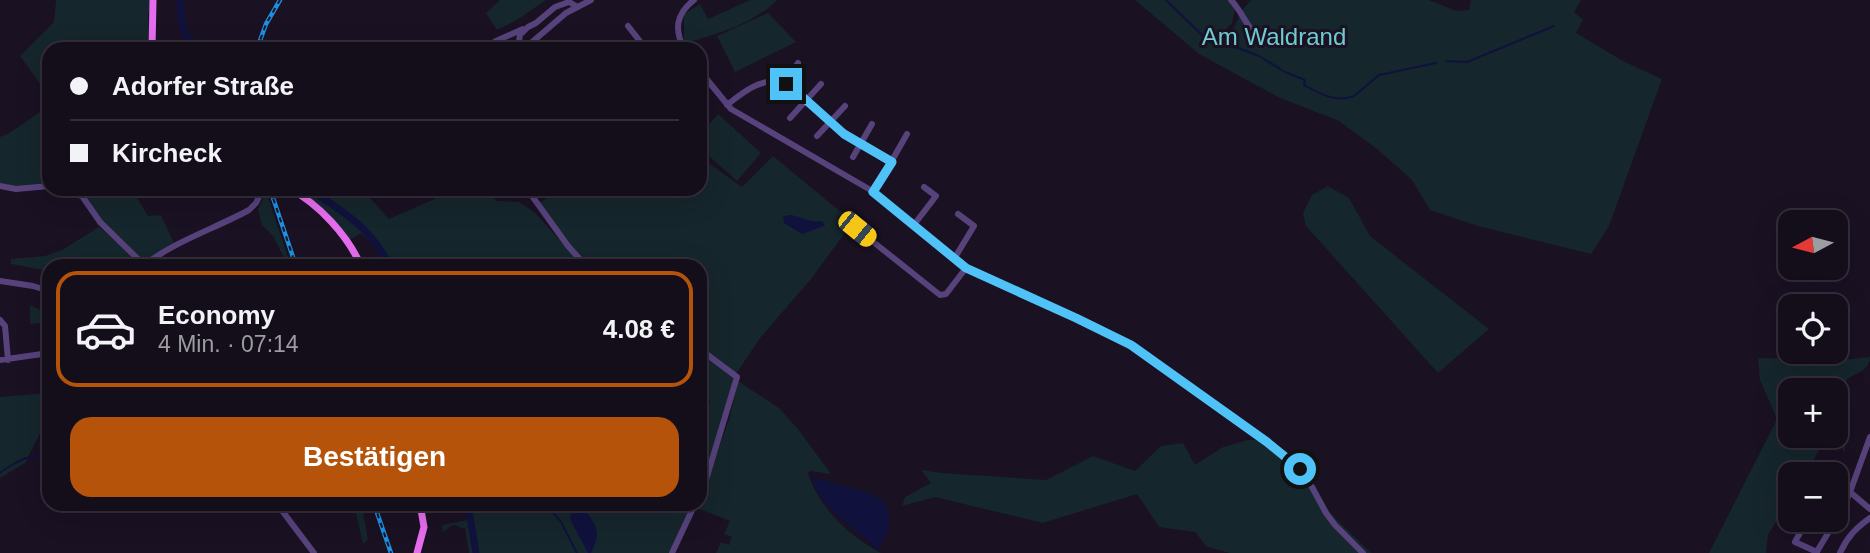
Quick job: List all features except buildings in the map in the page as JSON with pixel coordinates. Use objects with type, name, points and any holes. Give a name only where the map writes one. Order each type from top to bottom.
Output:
[{"type":"main road","points":[[152,42],[153,0]]},
{"type":"main road","points":[[301,196],[340,234],[356,259]]},
{"type":"main road","points":[[417,553],[424,527],[421,511]]},
{"type":"street","points":[[529,42],[576,6],[591,0]]},
{"type":"street","points":[[682,42],[678,21],[680,14],[694,0]]},
{"type":"street","points":[[1231,0],[1259,38]]},
{"type":"street","points":[[495,42],[537,23],[555,7],[569,2],[576,6]]},
{"type":"street","points":[[628,26],[641,42]]},
{"type":"street","points":[[522,42],[520,35],[528,27]]},
{"type":"street","points":[[783,83],[798,63]]},
{"type":"street","points":[[707,81],[727,105],[873,192],[966,268],[1131,345],[1267,442],[1300,469],[1326,513],[1363,553]]},
{"type":"street","points":[[727,105],[753,87],[773,82],[783,83],[796,91],[844,134],[892,162]]},
{"type":"street","points":[[790,118],[821,84]]},
{"type":"street","points":[[817,136],[845,106]]},
{"type":"street","points":[[853,157],[872,124]]},
{"type":"street","points":[[873,192],[907,134]]},
{"type":"street","points":[[0,186],[16,189],[42,187]]},
{"type":"street","points":[[913,226],[936,196],[924,187]]},
{"type":"street","points":[[82,196],[100,222],[138,259]]},
{"type":"street","points":[[152,259],[177,244],[249,210],[260,196]]},
{"type":"street","points":[[532,196],[580,259]]},
{"type":"street","points":[[954,259],[974,226],[958,214]]},
{"type":"street","points":[[848,230],[857,229],[940,295],[946,294],[966,268]]},
{"type":"street","points":[[0,281],[42,288]]},
{"type":"street","points":[[0,320],[5,326],[8,360]]},
{"type":"street","points":[[0,360],[42,354]]},
{"type":"street","points":[[707,354],[737,377],[707,476]]},
{"type":"street","points":[[1800,532],[1795,542],[1816,553],[1842,510],[1870,437]]},
{"type":"street","points":[[1850,492],[1870,509]]},
{"type":"street","points":[[282,511],[314,553]]},
{"type":"street","points":[[672,553],[692,511]]},
{"type":"street","points":[[1840,553],[1852,531],[1870,518]]},
{"type":"green space","points":[[56,0],[152,0],[148,14],[149,42],[42,42],[42,183],[15,187],[0,185],[0,137],[40,112],[41,85],[20,56],[54,22]]},
{"type":"green space","points":[[500,0],[546,0],[497,30],[486,13]]},
{"type":"green space","points":[[750,0],[777,0],[747,21],[721,32],[684,42],[684,14],[700,4],[708,19]]},
{"type":"green space","name":"Am Waldrand","points":[[1135,0],[1227,0],[1235,8],[1232,23],[1214,42],[1224,48],[1243,9],[1251,0],[1429,0],[1456,11],[1469,10],[1471,0],[1581,0],[1574,12],[1583,20],[1576,33],[1623,61],[1662,79],[1609,226],[1591,254],[1478,226],[1430,210],[1412,180],[1377,149],[1339,121],[1278,97],[1199,54]]},
{"type":"green space","points":[[768,13],[796,42],[735,72],[717,36]]},
{"type":"green space","points":[[718,114],[761,153],[737,181],[707,154],[707,127]]},
{"type":"green space","points":[[773,156],[853,222],[811,279],[760,338],[736,374],[707,355],[707,259],[581,259],[538,204],[550,196],[707,196],[707,162],[742,187]]},
{"type":"green space","points":[[1328,186],[1349,198],[1370,236],[1489,329],[1438,373],[1306,226],[1303,213],[1312,195]]},
{"type":"green space","points":[[83,196],[136,196],[148,216],[161,215],[174,243],[148,259],[140,259],[100,221]]},
{"type":"green space","points":[[264,196],[268,196],[289,259],[284,259],[273,236],[262,225],[258,210]]},
{"type":"green space","points":[[368,196],[389,219],[441,196],[493,196],[496,201],[519,202],[534,212],[577,259],[382,259],[376,248],[361,233],[349,240],[310,198]]},
{"type":"green space","points":[[99,227],[133,259],[42,259],[42,270],[11,264],[11,259],[45,256],[62,250]]},
{"type":"green space","points":[[30,305],[42,311],[42,323],[30,324]]},
{"type":"green space","points":[[707,357],[735,378],[707,472],[707,415],[710,401],[707,399]]},
{"type":"green space","points":[[1870,357],[1865,368],[1848,378],[1778,378],[1778,448],[1820,448],[1812,462],[1778,462],[1778,518],[1768,535],[1766,553],[1709,553],[1777,419],[1760,380],[1758,358],[1778,358],[1778,364],[1848,364],[1848,359]]},
{"type":"green space","points":[[738,381],[779,408],[831,474],[811,471],[808,473],[827,509],[858,538],[881,553],[716,553],[721,542],[729,545],[732,537],[724,534],[730,521],[705,511],[707,511],[707,480],[729,420]]},
{"type":"green space","points":[[42,394],[42,429],[25,463],[0,478],[0,397]]},
{"type":"green space","points":[[1248,440],[1274,443],[1308,473],[1331,514],[1371,553],[1230,553],[1207,547],[1195,532],[1159,527],[1137,494],[1043,523],[935,497],[902,506],[905,497],[931,483],[921,470],[1046,480],[1093,456],[1135,471],[1161,446],[1183,443],[1195,465],[1223,447]]},
{"type":"green space","points":[[356,511],[365,511],[363,512],[368,540],[363,544]]},
{"type":"green space","points":[[466,511],[693,511],[672,553],[469,553],[465,528],[456,525],[443,532],[442,525],[468,520]]},
{"type":"shaded area","points":[[788,215],[825,224],[802,234],[784,223],[783,217]]},
{"type":"shaded area","points":[[812,477],[868,493],[885,502],[889,525],[880,547],[876,549],[830,509],[818,493]]},
{"type":"shaded area","points":[[585,511],[596,528],[597,536],[591,553],[588,553],[570,519],[571,513]]},
{"type":"waterway","points":[[180,0],[185,33],[191,42]]},
{"type":"waterway","points":[[1166,0],[1205,38],[1222,46],[1259,56],[1285,72],[1305,80],[1304,85],[1334,98],[1354,96],[1379,75],[1436,63]]},
{"type":"waterway","points":[[1446,61],[1467,62],[1554,26]]},
{"type":"waterway","points":[[319,196],[361,227],[386,259]]},
{"type":"waterway","points":[[0,473],[23,459],[42,452]]},
{"type":"waterway","points":[[469,511],[476,553]]},
{"type":"waterway","points":[[552,511],[561,522],[577,553]]},
{"type":"railway","points":[[260,42],[280,0]]},
{"type":"railway","points":[[272,196],[294,259]]},
{"type":"railway","points":[[376,511],[391,553]]},
{"type":"route","points":[[786,84],[844,134],[892,162],[873,192],[966,268],[1131,345],[1267,442],[1300,469]]}]
